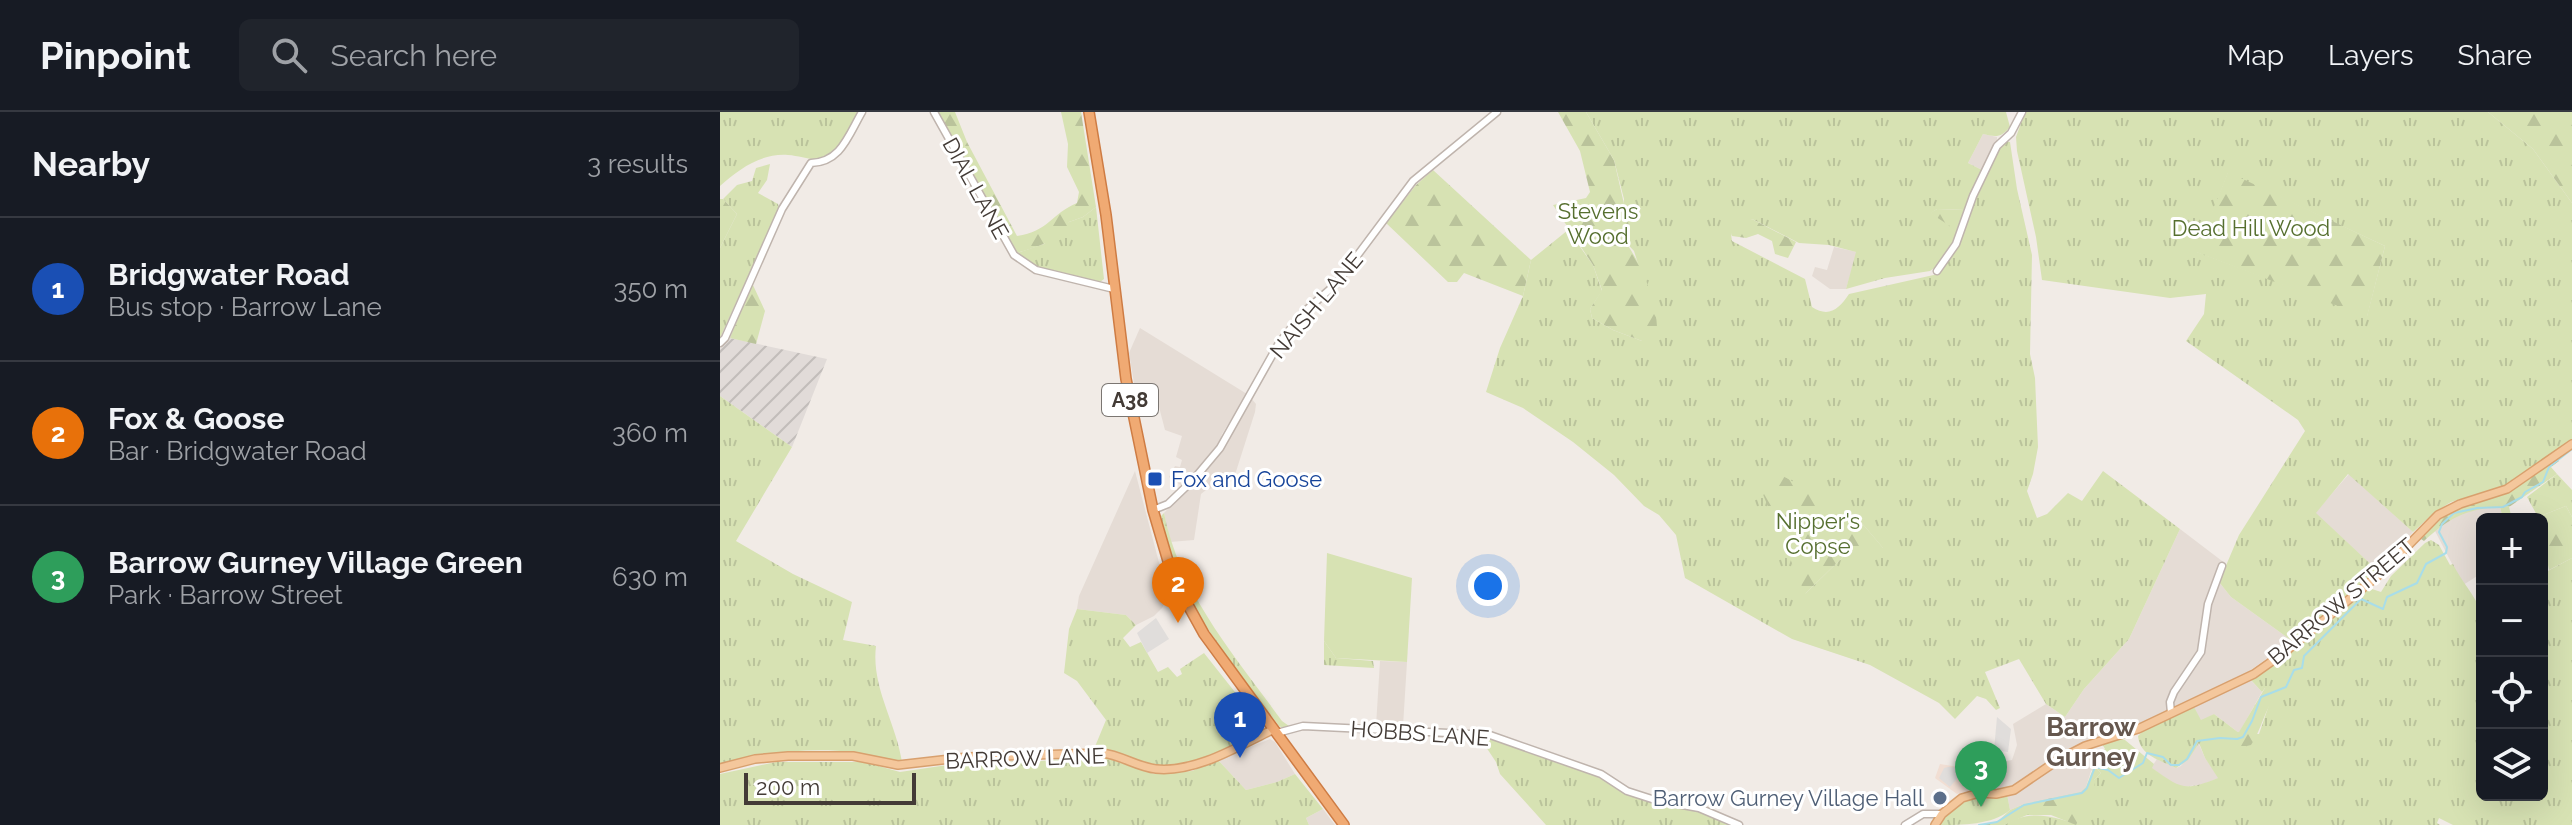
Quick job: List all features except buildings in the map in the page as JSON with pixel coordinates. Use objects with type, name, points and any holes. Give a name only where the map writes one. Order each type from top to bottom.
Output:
[{"type":"highway","name":"A38","points":[[1089,112],[1106,215],[1126,379],[1167,563],[1204,634],[1344,825]]},
{"type":"main road","name":"BARROW STREET","points":[[1935,825],[1942,814],[1968,795],[2014,790],[2085,746],[2129,732],[2231,686],[2285,652],[2386,568],[2444,511],[2507,489],[2572,444]]},
{"type":"main road","name":"BARROW LANE","points":[[720,768],[755,759],[788,756],[853,756],[898,765],[968,757],[1102,753],[1119,756],[1151,769],[1169,770],[1203,761],[1276,731]]},
{"type":"street","points":[[720,343],[725,338],[782,209],[811,163],[826,163],[840,151],[862,112]]},
{"type":"street","name":"DIAL LANE","points":[[934,112],[1014,255],[1036,270],[1114,289]]},
{"type":"street","name":"NAISH LANE","points":[[1153,510],[1168,504],[1220,448],[1279,343],[1304,312],[1336,284],[1413,181],[1497,112]]},
{"type":"street","points":[[1937,271],[1962,231],[1973,196],[1997,146],[2011,133],[2022,112]]},
{"type":"street","points":[[2171,713],[2169,705],[2174,692],[2201,652],[2208,604],[2222,566]]},
{"type":"street","name":"HOBBS LANE","points":[[1276,731],[1303,726],[1490,735],[1601,774],[1627,791],[1699,808],[1739,825]]},
{"type":"street","points":[[1905,825],[1923,814],[1942,814]]},
{"type":"shaded area","points":[[1983,134],[1997,137],[1984,171],[1968,163]]},
{"type":"shaded area","points":[[1834,247],[1857,252],[1846,289],[1830,289],[1812,276],[1815,267],[1827,270]]},
{"type":"shaded area","points":[[1140,328],[1247,394],[1222,434],[1218,447],[1182,486],[1169,477],[1175,466],[1180,467],[1182,460],[1176,457],[1182,436],[1165,430],[1159,407],[1135,389],[1129,353]]},
{"type":"shaded area","points":[[730,338],[827,359],[792,447],[720,396],[720,349]]},
{"type":"shaded area","points":[[1251,398],[1256,404],[1255,412],[1233,481],[1201,494],[1194,540],[1170,542],[1164,513],[1194,482]]},
{"type":"shaded area","points":[[1135,471],[1168,597],[1154,616],[1136,625],[1126,615],[1077,609],[1079,596]]},
{"type":"shaded area","points":[[2349,474],[2413,532],[2377,570],[2315,513]]},
{"type":"shaded area","points":[[2500,507],[2502,513],[2476,513],[2476,577],[2463,585],[2435,531],[2457,515]]},
{"type":"shaded area","points":[[2180,529],[2226,564],[2219,582],[2231,597],[2292,641],[2245,674],[2262,692],[2239,733],[2214,714],[2201,721],[2190,701],[2139,724],[2087,740],[2100,763],[2091,771],[2081,793],[2024,804],[2010,810],[2003,789],[1981,790],[1978,766],[2012,760],[2017,745],[2013,724],[2046,704],[2065,717],[2084,689],[2129,639]]},
{"type":"shaded area","points":[[1156,618],[1169,639],[1147,653],[1137,633]]},
{"type":"shaded area","points":[[1380,661],[1407,662],[1403,726],[1376,726]]},
{"type":"shaded area","points":[[1997,717],[2011,729],[2008,752],[1994,750]]},
{"type":"shaded area","points":[[1270,739],[1295,774],[1246,790],[1218,760]]},
{"type":"shaded area","points":[[2198,742],[2219,778],[2201,785],[2179,787],[2151,768],[2157,759],[2176,768],[2181,766]]},
{"type":"shaded area","points":[[1940,764],[1977,770],[1980,788],[1957,794],[1935,778]]},
{"type":"shaded area","points":[[1944,768],[1966,768],[1950,787],[1939,778]]},
{"type":"shaded area","points":[[1323,809],[1335,825],[1309,825],[1306,818]]},
{"type":"green space","points":[[720,112],[859,112],[844,141],[826,158],[778,155],[760,159],[720,186]]},
{"type":"green space","points":[[937,112],[955,112],[967,142],[1017,236],[1036,231],[1077,203],[1079,192],[1067,167],[1068,144],[1061,112],[1081,112],[1096,207],[1083,217],[1069,222],[1054,239],[1017,253]]},
{"type":"green space","name":"Stevens Wood","points":[[1558,112],[1586,112],[1614,160],[1629,226],[1621,237],[1641,269],[1657,322],[1657,334],[1642,341],[1592,318],[1590,309],[1602,290],[1593,265],[1553,205],[1586,198],[1590,192],[1580,151]]},
{"type":"green space","points":[[1586,112],[2006,112],[2010,127],[1998,136],[1983,134],[1968,163],[1984,171],[1967,210],[1937,209],[1931,213],[1951,226],[1957,237],[1938,265],[1930,271],[1885,278],[1846,289],[1856,252],[1829,245],[1799,243],[1752,219],[1731,234],[1732,241],[1805,279],[1812,307],[1829,312],[1849,294],[1938,274],[1951,257],[1999,146],[2005,141],[2010,142],[2032,255],[2030,354],[2035,378],[2038,447],[2027,491],[2037,518],[2047,514],[2068,493],[2082,501],[2103,471],[2180,529],[2129,639],[2084,689],[2065,717],[2046,704],[2019,659],[1985,672],[2000,708],[1996,710],[1986,699],[1977,696],[1955,719],[1939,703],[1870,665],[1792,639],[1685,578],[1676,535],[1659,515],[1644,506],[1614,475],[1573,442],[1523,408],[1486,392],[1500,348],[1523,296],[1531,260],[1568,230],[1593,265],[1602,291],[1590,309],[1592,318],[1642,341],[1641,273],[1634,251],[1621,237],[1624,199],[1614,160]],"holes":[[[1855,515],[1883,548],[1851,549],[1805,594]]]},
{"type":"green space","points":[[2025,112],[2488,112],[2533,149],[2572,203],[2572,440],[2506,486],[2451,502],[2413,532],[2348,474],[2316,513],[2377,570],[2292,641],[2231,597],[2219,582],[2239,535],[2305,431],[2298,420],[2186,341],[2204,314],[2206,294],[2170,298],[2042,280],[2016,137]],"holes":[[[2228,173],[2385,246],[2367,316],[2197,252]]]},
{"type":"green space","points":[[2488,112],[2572,112],[2572,203],[2533,149]]},
{"type":"green space","points":[[770,164],[767,180],[758,193],[778,204],[779,208],[720,338],[720,248],[737,214],[723,199],[737,185],[752,181],[756,168]]},
{"type":"green space","points":[[1433,170],[1531,260],[1523,296],[1464,273],[1457,282],[1448,282],[1386,223],[1416,185]]},
{"type":"green space","name":"Dead Hill Wood","points":[[2228,172],[2385,246],[2367,317],[2196,252]]},
{"type":"green space","points":[[720,199],[737,214],[720,248]]},
{"type":"green space","points":[[1096,207],[1104,279],[1100,282],[1044,269],[1017,253],[1044,244],[1069,222],[1083,217]]},
{"type":"green space","points":[[1937,209],[1967,210],[1957,237],[1950,226],[1930,213]]},
{"type":"green space","points":[[1752,219],[1796,242],[1788,258],[1775,254],[1772,241],[1758,234],[1746,238],[1732,236],[1735,226]]},
{"type":"green space","points":[[752,283],[765,311],[756,344],[730,338]]},
{"type":"green space","points":[[720,396],[792,447],[736,541],[793,574],[852,602],[843,640],[876,646],[880,690],[902,762],[852,752],[819,750],[769,754],[720,765]]},
{"type":"green space","points":[[2556,458],[2559,461],[2551,467],[2557,474],[2509,507],[2510,513],[2502,513],[2500,507],[2477,510],[2450,521],[2424,541],[2421,539],[2447,513],[2505,494]]},
{"type":"green space","name":"Nipper's Copse","points":[[1764,466],[1855,515],[1884,549],[1851,549],[1805,594],[1756,478]]},
{"type":"green space","points":[[2557,474],[2572,490],[2572,517],[2566,506],[2548,513],[2536,513],[2527,497]]},
{"type":"green space","points":[[2566,506],[2572,517],[2572,558],[2549,570],[2548,565],[2548,513]]},
{"type":"green space","points":[[1164,513],[1183,571],[1211,623],[1282,721],[1289,726],[1279,726],[1202,620],[1172,558],[1161,516]]},
{"type":"green space","points":[[2431,540],[2439,545],[2476,600],[2476,801],[2548,801],[2548,571],[2572,558],[2572,825],[2453,825],[2439,818],[2437,823],[2440,825],[2004,825],[2031,816],[2057,818],[2076,824],[2094,780],[2101,773],[2094,766],[2099,763],[2096,757],[2099,756],[2098,752],[2105,749],[2101,742],[2120,738],[2125,740],[2154,764],[2152,768],[2176,784],[2197,785],[2218,778],[2199,743],[2188,760],[2176,768],[2147,753],[2138,736],[2146,728],[2194,707],[2201,720],[2214,714],[2239,733],[2259,734],[2269,705],[2265,688],[2262,692],[2251,680],[2304,642],[2369,588],[2381,592],[2391,576]]},
{"type":"green space","points":[[1327,553],[1412,578],[1407,662],[1336,658],[1324,641]]},
{"type":"green space","points":[[1077,609],[1126,615],[1136,625],[1123,638],[1130,647],[1141,642],[1158,672],[1168,667],[1177,677],[1182,674],[1180,669],[1204,653],[1261,725],[1225,748],[1180,764],[1153,765],[1094,749],[1106,720],[1077,681],[1064,673],[1069,629]]},
{"type":"green space","points":[[1324,641],[1336,658],[1373,661],[1374,668],[1324,665]]},
{"type":"green space","points":[[2265,688],[2276,696],[2251,745],[2238,748],[2220,741],[2221,734],[2239,732]]},
{"type":"green space","points":[[1472,738],[1494,739],[1593,774],[1629,796],[1692,809],[1731,825],[1546,825],[1500,774],[1486,747]]},
{"type":"green space","points":[[1106,758],[1154,774],[1192,771],[1218,760],[1246,790],[1295,774],[1323,809],[1306,818],[1309,825],[720,825],[720,774],[776,762],[864,762],[900,772],[961,763]]},
{"type":"green space","points":[[2094,766],[2101,773],[2094,780],[2095,789],[2076,825],[2051,815],[2027,815],[2004,825],[1978,825],[1997,822],[2010,810],[2024,804],[2081,792]]},
{"type":"green space","points":[[2007,794],[2010,810],[1995,819],[1938,825],[1944,815],[1959,803],[1977,797]]},
{"type":"waterway","points":[[1979,825],[1997,822],[2024,805],[2082,793],[2095,767],[2108,770],[2119,778],[2143,763],[2147,753],[2163,757],[2171,765],[2179,765],[2187,759],[2197,741],[2243,737],[2261,697],[2286,687],[2294,670],[2302,668],[2304,656],[2361,599],[2383,609],[2387,597],[2417,583],[2426,564],[2446,553],[2447,547],[2439,532],[2442,524],[2454,513],[2503,507],[2522,497],[2543,482],[2549,467],[2572,449]]},
{"type":"place","name":"Fox and Goose","points":[[1155,479]]},
{"type":"place","name":"Fox & Goose","points":[[1178,623]]},
{"type":"place","name":"Bridgwater Road","points":[[1240,758]]},
{"type":"place","name":"Barrow Gurney Village Hall","points":[[1940,798]]},
{"type":"place","name":"Barrow Gurney Village Green","points":[[1981,807]]},
{"type":"district","name":"Barrow Gurney","points":[[2091,742]]}]
